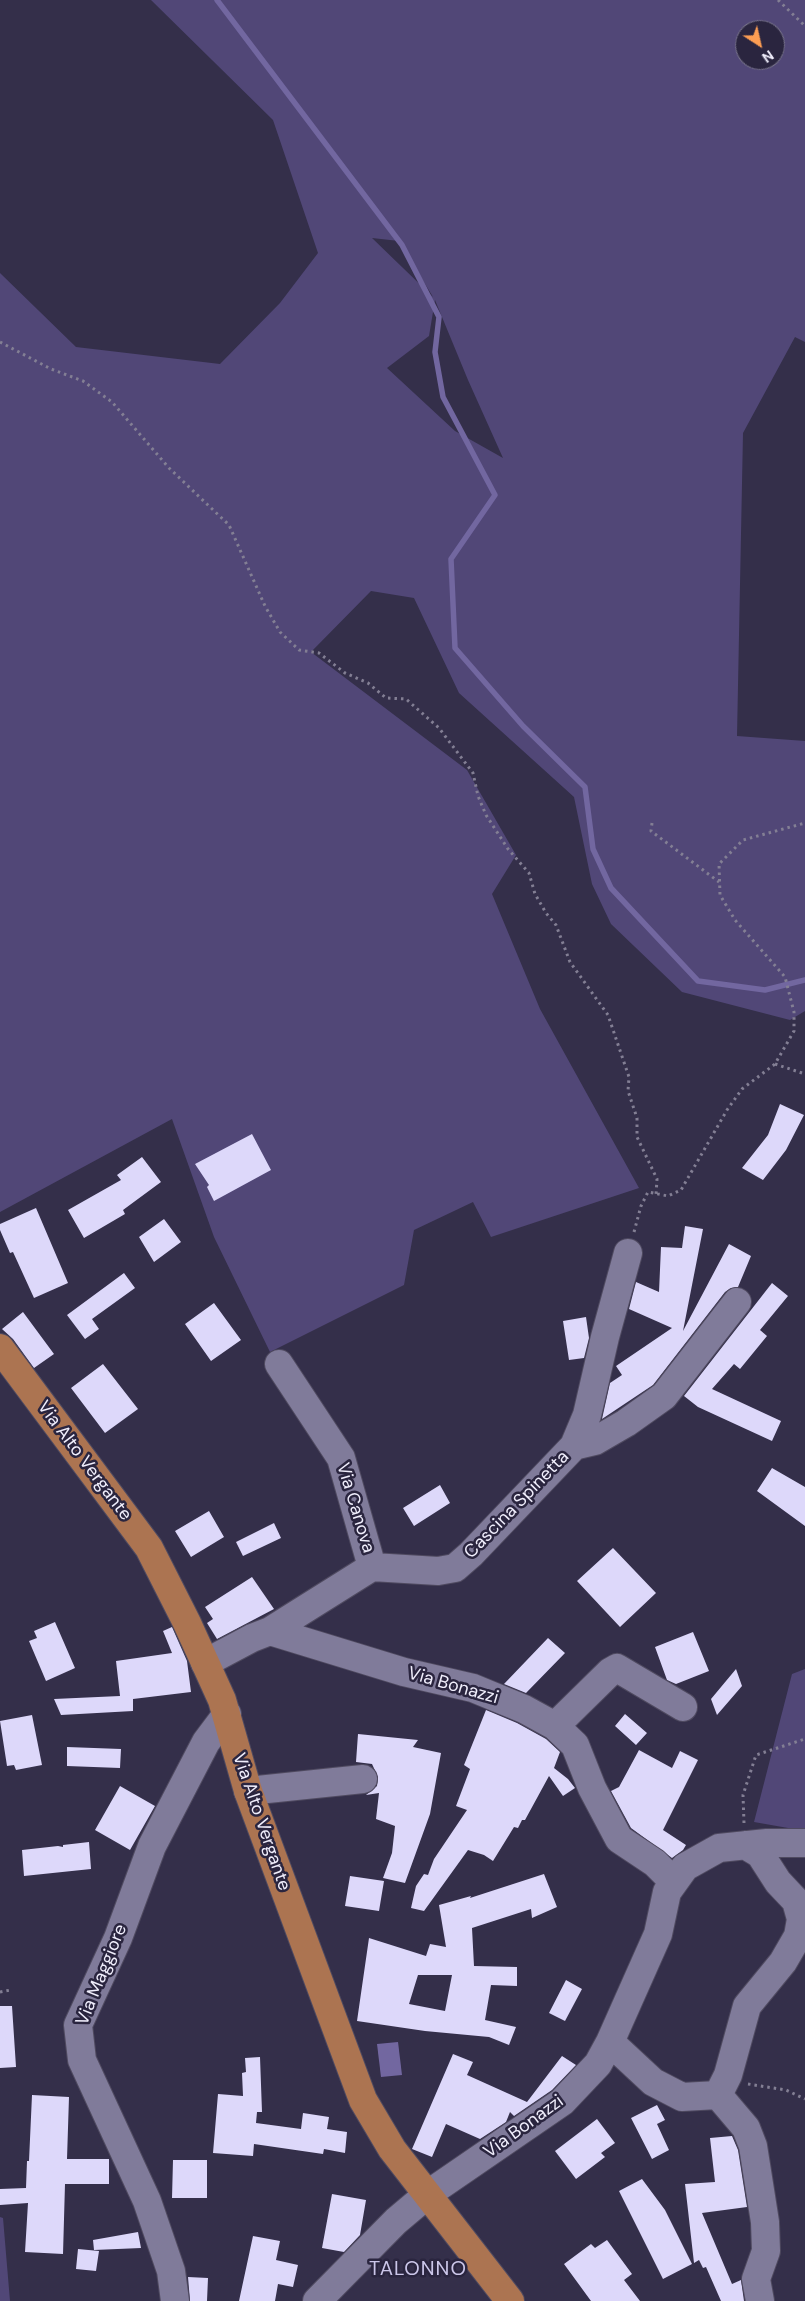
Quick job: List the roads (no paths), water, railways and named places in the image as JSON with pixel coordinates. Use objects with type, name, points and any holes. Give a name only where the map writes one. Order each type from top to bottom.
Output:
[{"type":"main road","name":"Via Alto Vergante","points":[[0,1348],[149,1548],[205,1663],[226,1719],[248,1791],[363,2100],[392,2149],[510,2301]]},
{"type":"street","name":"Cascina Spinetta","points":[[372,1567],[438,1571],[455,1568],[471,1554],[574,1446],[587,1415],[605,1337],[628,1253]]},
{"type":"street","name":"Cascina Spinetta","points":[[574,1446],[595,1441],[626,1423],[664,1396],[737,1302]]},
{"type":"street","name":"Via Canova","points":[[205,1663],[252,1638],[270,1631],[372,1567],[341,1458],[279,1364]]},
{"type":"street","name":"Via Bonazzi","points":[[270,1631],[404,1672],[473,1688],[524,1709],[555,1726],[575,1745],[592,1788],[619,1839],[655,1863],[674,1882]]},
{"type":"street","points":[[555,1726],[610,1672],[617,1668],[683,1707]]},
{"type":"street","name":"Via Maggiore","points":[[175,2301],[171,2272],[147,2201],[109,2107],[82,2060],[78,2025],[122,1940],[152,1846],[206,1742],[226,1719]]},
{"type":"street","points":[[248,1791],[362,1779]]},
{"type":"street","name":"Via Bonazzi","points":[[317,2301],[396,2221],[428,2194],[562,2102],[598,2064],[610,2042],[658,1934],[667,1892],[685,1866],[719,1848],[767,1843],[805,1843]]},
{"type":"street","points":[[745,1845],[760,1854],[778,1882],[796,1901],[800,1919],[798,1936],[783,1962],[747,2006],[722,2088],[746,2128],[753,2146],[765,2222],[766,2250],[756,2279],[760,2301]]},
{"type":"street","points":[[610,2042],[654,2082],[682,2097],[722,2088]]},
{"type":"waterway","points":[[217,0],[402,245],[439,317],[435,352],[443,397],[495,495],[451,559],[455,648],[523,726],[585,787],[593,849],[611,888],[698,981],[765,990],[805,980]]},
{"type":"district","name":"TALONNO","points":[[418,2270]]}]
